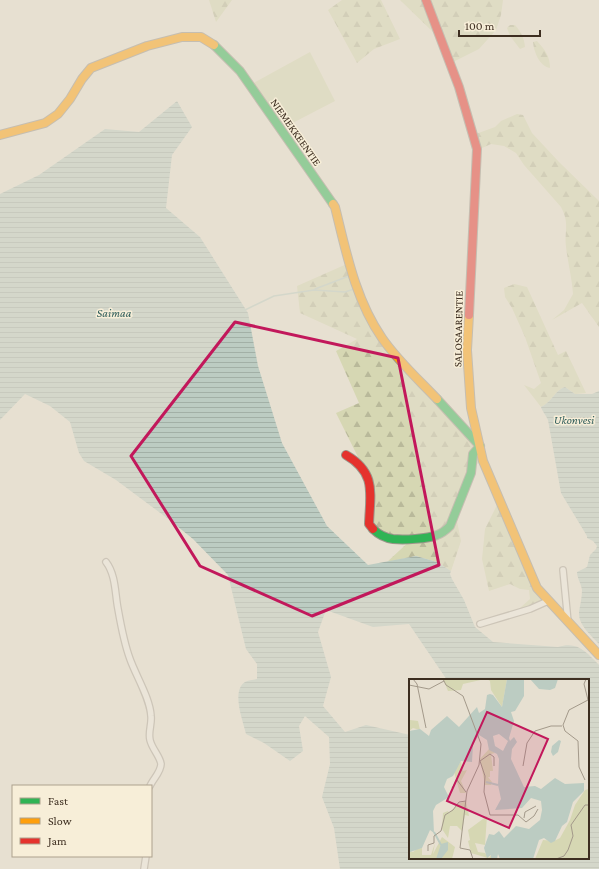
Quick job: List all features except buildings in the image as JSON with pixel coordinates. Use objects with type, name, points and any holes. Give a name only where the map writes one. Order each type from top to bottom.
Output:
[{"type":"street","name":"SALOSAARENTIE","points":[[426,0],[459,87],[477,149],[467,350],[471,408],[483,461],[537,588],[599,655]]},
{"type":"street","name":"NIEMEKKEENTIE","points":[[0,135],[45,123],[58,114],[91,68],[147,46],[182,37],[201,37],[217,46],[240,71],[335,207],[350,267],[366,309],[381,337],[390,350],[480,446]]},
{"type":"street","points":[[346,456],[359,463],[366,473],[371,495],[369,524],[375,531],[382,536],[392,539],[421,538],[436,536],[444,532],[450,526],[471,473],[473,454],[480,446]]},
{"type":"street","points":[[106,562],[110,567],[113,577],[117,604],[129,658],[143,689],[151,716],[149,738],[152,748],[158,756],[161,764],[160,770],[151,785]]},
{"type":"street","points":[[563,570],[568,623]]},
{"type":"street","points":[[480,624],[530,609],[548,601]]},
{"type":"street","points":[[144,869],[146,857]]},
{"type":"highlighted area","points":[[235,322],[398,358],[439,565],[312,616],[200,566],[131,456]]},
{"type":"green space","points":[[209,0],[232,0],[216,22]]},
{"type":"green space","points":[[342,0],[381,0],[400,39],[374,49],[357,63],[328,10]]},
{"type":"green space","points":[[400,0],[503,0],[501,15],[496,30],[479,49],[447,65],[434,33]]},
{"type":"green space","points":[[510,25],[515,25],[519,30],[523,37],[525,47],[520,49],[510,36],[507,28]]},
{"type":"green space","points":[[537,41],[546,53],[550,68],[546,67],[540,62],[538,58],[533,42]]},
{"type":"green space","points":[[310,52],[335,101],[281,129],[250,85]]},
{"type":"green space","points":[[517,114],[523,115],[532,133],[599,201],[599,327],[582,303],[552,320],[564,310],[573,294],[566,247],[566,223],[561,207],[524,165],[516,153],[504,146],[491,144],[477,149],[473,135],[495,127],[501,121]]},
{"type":"green space","points":[[349,263],[381,337],[480,446],[483,461],[477,464],[474,468],[468,491],[457,521],[461,541],[451,571],[437,562],[416,556],[387,562],[413,538],[392,539],[369,524],[366,473],[336,413],[359,403],[336,351],[357,339],[300,313],[297,286]]},
{"type":"green space","points":[[514,284],[527,287],[558,355],[566,351],[586,393],[575,394],[565,387],[558,391],[548,403],[541,407],[524,385],[534,389],[541,383],[525,337],[512,308],[505,297],[504,288]]},
{"type":"green space","points":[[499,501],[543,603],[511,616],[530,599],[529,590],[520,589],[510,584],[489,591],[482,559],[485,529]]},
{"type":"water","name":"Saimaa","points":[[177,101],[192,127],[172,155],[166,208],[200,237],[248,313],[258,366],[282,443],[327,526],[368,565],[416,556],[437,562],[451,571],[450,574],[452,579],[464,600],[475,627],[493,642],[558,647],[571,645],[586,652],[599,665],[599,869],[340,869],[334,828],[322,797],[330,764],[329,737],[305,716],[299,726],[303,751],[290,761],[264,743],[246,734],[239,706],[239,692],[241,686],[245,682],[257,679],[257,664],[246,649],[228,575],[193,539],[167,518],[116,480],[84,461],[79,453],[70,422],[50,406],[25,394],[0,420],[0,194],[39,175],[105,129],[139,132]]},
{"type":"water","name":"Ukonvesi","points":[[565,387],[575,394],[592,394],[599,391],[599,644],[586,630],[579,617],[582,590],[577,572],[587,567],[590,555],[597,546],[593,541],[587,538],[561,493],[548,420],[541,407],[548,403],[558,391]]},
{"type":"waterway","points":[[315,289],[349,276]]},
{"type":"waterway","points":[[245,310],[274,296],[314,290],[345,292],[354,289]]},
{"type":"traffic: fast","points":[[214,45],[240,71],[333,204]]},
{"type":"traffic: fast","points":[[373,529],[387,538],[409,539],[437,535],[450,526],[471,473],[473,454],[480,446],[437,399]]},
{"type":"traffic: slow","points":[[0,135],[45,123],[58,114],[91,68],[147,46],[182,37],[201,37],[214,45]]},
{"type":"traffic: slow","points":[[333,204],[352,274],[373,323],[394,354],[437,399]]},
{"type":"traffic: slow","points":[[469,315],[467,350],[471,408],[483,461],[537,588],[599,655]]},
{"type":"traffic: jam","points":[[426,0],[459,87],[477,149],[469,315]]},
{"type":"traffic: jam","points":[[346,455],[363,469],[370,485],[369,524],[373,529]]}]
